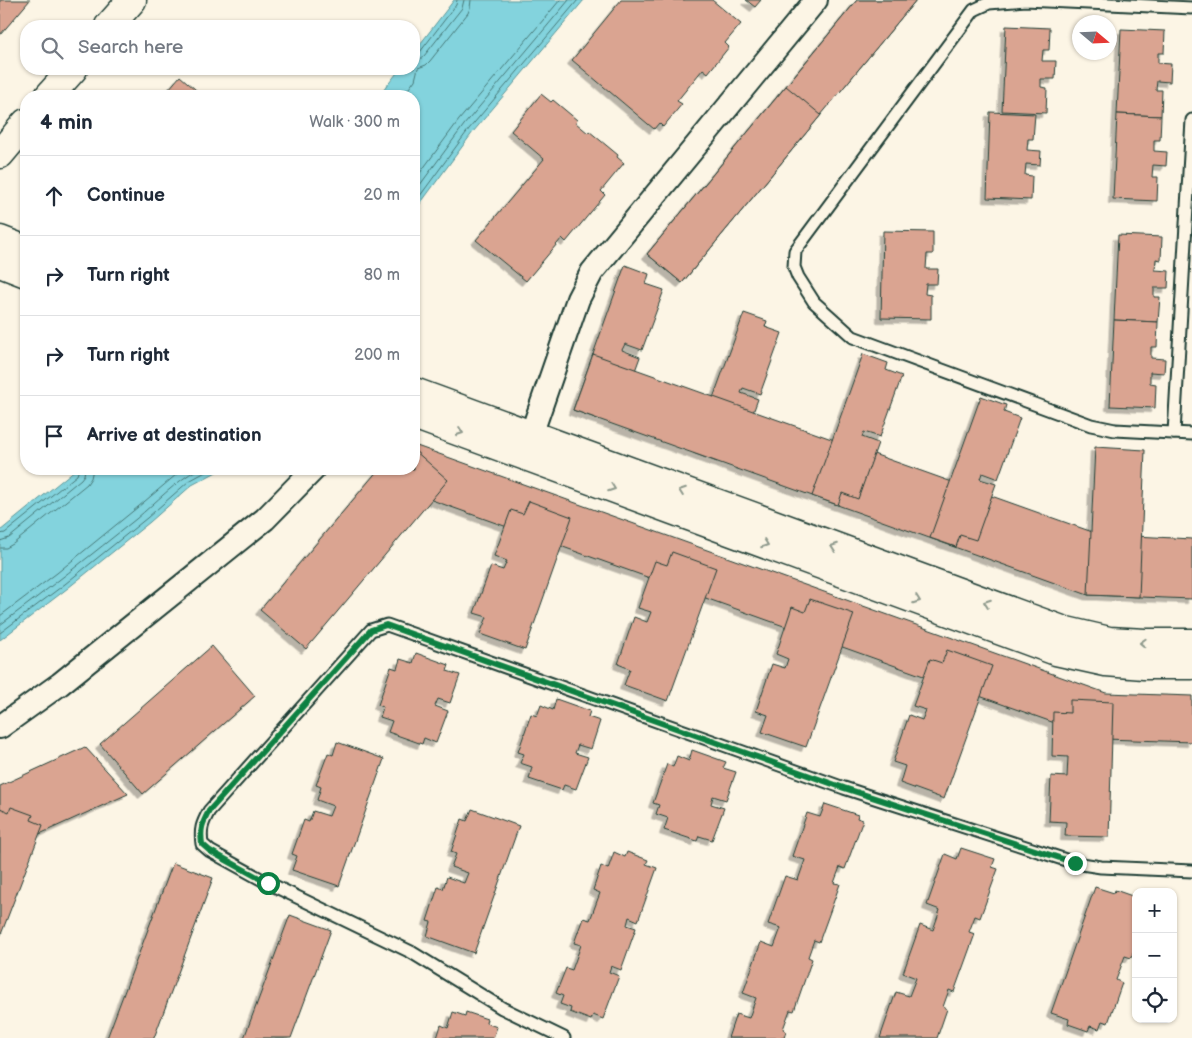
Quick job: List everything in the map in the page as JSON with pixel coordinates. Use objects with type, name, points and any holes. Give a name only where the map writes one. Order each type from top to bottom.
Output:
[{"type":"street","points":[[114,20],[132,0]]},
{"type":"street","points":[[531,435],[578,299],[592,272],[816,0]]},
{"type":"street","points":[[54,90],[68,75]]},
{"type":"street","points":[[0,154],[20,130]]},
{"type":"street","points":[[0,240],[20,248]]},
{"type":"street","points":[[0,263],[20,271]]},
{"type":"street","points":[[420,394],[1062,630],[1109,641],[1192,643]]},
{"type":"street","points":[[420,417],[1056,651],[1106,662],[1144,665],[1192,664]]},
{"type":"street","points":[[0,727],[60,684],[264,519],[308,475]]},
{"type":"lane","points":[[1192,8],[1026,0],[990,3],[974,10],[795,251],[794,267],[814,302],[853,337],[1090,425],[1115,430],[1192,434]]},
{"type":"lane","points":[[1174,433],[1192,120]]},
{"type":"lane","points":[[564,1038],[502,1008],[411,952],[268,883],[210,851],[202,844],[200,833],[202,823],[209,811],[371,630],[386,625],[844,788],[1075,863],[1101,867],[1192,871]]},
{"type":"water","points":[[454,0],[584,0],[473,132],[420,204],[420,90],[384,90],[395,75],[420,75],[420,44]]},
{"type":"water","points":[[69,475],[211,475],[192,485],[150,522],[0,640],[0,531]]},
{"type":"building","points":[[0,0],[30,0],[0,35]]},
{"type":"building","points":[[621,0],[712,0],[741,24],[725,43],[729,47],[708,73],[703,69],[677,101],[682,104],[663,127],[659,123],[654,129],[572,60]]},
{"type":"building","points":[[746,0],[761,0],[755,7]]},
{"type":"building","points":[[857,0],[916,0],[829,105],[794,76]]},
{"type":"building","points":[[857,0],[916,0],[682,283],[647,254]]},
{"type":"building","points":[[1006,26],[1050,28],[1049,50],[1043,50],[1042,61],[1056,61],[1055,79],[1041,79],[1041,87],[1047,88],[1046,113],[1002,111]]},
{"type":"building","points":[[1121,29],[1165,31],[1164,53],[1158,53],[1158,63],[1171,64],[1170,82],[1157,81],[1156,90],[1162,90],[1161,116],[1117,114]]},
{"type":"building","points":[[180,76],[196,90],[168,90]]},
{"type":"building","points":[[786,86],[821,115],[682,283],[647,254]]},
{"type":"building","points":[[541,94],[551,102],[553,100],[577,120],[576,123],[588,133],[589,131],[618,155],[617,157],[624,163],[601,191],[605,195],[566,242],[562,238],[526,281],[476,240],[544,159],[511,131]]},
{"type":"building","points":[[990,112],[1035,114],[1033,139],[1028,139],[1027,150],[1041,151],[1040,165],[1026,164],[1025,175],[1032,176],[1031,200],[987,198]]},
{"type":"building","points":[[1117,114],[1161,116],[1160,140],[1154,140],[1154,151],[1167,152],[1166,166],[1153,165],[1152,177],[1158,177],[1157,201],[1113,199]]},
{"type":"building","points":[[883,231],[933,232],[933,254],[927,254],[926,269],[938,269],[937,284],[926,284],[925,294],[931,295],[931,319],[881,318]]},
{"type":"building","points":[[1118,235],[1162,237],[1161,260],[1156,259],[1155,270],[1169,271],[1168,288],[1154,288],[1154,297],[1160,297],[1158,322],[1114,320]]},
{"type":"building","points":[[625,265],[649,274],[646,284],[664,290],[642,350],[625,344],[622,350],[640,357],[619,415],[601,409],[598,419],[573,410]]},
{"type":"building","points":[[744,313],[767,321],[765,327],[782,333],[760,394],[743,388],[741,393],[758,399],[736,460],[719,454],[717,462],[693,453]]},
{"type":"building","points":[[1114,320],[1158,322],[1157,347],[1151,347],[1151,358],[1165,359],[1164,373],[1150,372],[1150,383],[1156,384],[1155,408],[1110,406]]},
{"type":"building","points":[[593,354],[1098,534],[1192,539],[1192,599],[1088,595],[573,410]]},
{"type":"building","points":[[863,354],[888,363],[886,370],[902,376],[880,437],[864,432],[862,437],[878,443],[858,499],[842,493],[838,505],[812,496]]},
{"type":"building","points":[[981,396],[1006,405],[1004,412],[1020,418],[998,479],[982,473],[980,479],[996,484],[976,540],[960,535],[956,547],[930,538]]},
{"type":"building","points":[[420,447],[1106,693],[1192,696],[1192,742],[1105,739],[1091,736],[387,484],[390,475],[420,475]]},
{"type":"building","points":[[1095,447],[1145,450],[1139,597],[1088,595]]},
{"type":"building","points":[[420,455],[448,480],[306,649],[260,610],[374,475],[420,475]]},
{"type":"building","points":[[529,501],[572,517],[525,650],[480,634],[487,617],[474,613],[491,566],[503,570],[507,561],[494,556],[511,510],[523,514]]},
{"type":"building","points":[[672,552],[716,568],[668,701],[624,685],[630,669],[618,664],[634,617],[647,622],[651,612],[638,608],[655,561],[667,565]]},
{"type":"building","points":[[810,599],[854,614],[806,747],[762,732],[768,715],[756,711],[772,664],[785,668],[788,659],[776,654],[792,607],[805,612]]},
{"type":"building","points":[[212,646],[255,696],[143,794],[100,744]]},
{"type":"building","points":[[947,650],[992,666],[944,799],[900,783],[905,766],[893,762],[909,715],[922,720],[926,710],[913,706],[930,659],[942,663]]},
{"type":"building","points":[[416,653],[449,665],[447,671],[460,675],[450,703],[438,699],[435,706],[448,711],[436,743],[424,738],[422,744],[388,732],[392,721],[380,717],[383,707],[378,705],[391,667],[397,669],[400,659],[413,663]]},
{"type":"building","points":[[556,699],[590,711],[588,717],[600,721],[591,749],[578,745],[575,753],[588,757],[576,789],[564,785],[562,790],[529,779],[532,767],[520,763],[524,754],[518,752],[531,714],[537,716],[541,705],[553,710]]},
{"type":"building","points":[[1070,700],[1113,702],[1109,837],[1065,836],[1066,822],[1049,821],[1051,776],[1067,777],[1068,757],[1052,756],[1053,712],[1070,713]]},
{"type":"building","points":[[337,742],[384,759],[339,886],[292,870],[297,856],[292,854],[304,820],[309,822],[313,811],[329,816],[333,806],[317,800],[321,787],[316,785],[328,753],[333,755]]},
{"type":"building","points":[[85,747],[128,794],[0,852],[0,786]]},
{"type":"building","points":[[692,750],[726,762],[723,768],[736,772],[726,800],[713,796],[711,804],[724,808],[712,840],[699,836],[697,841],[664,830],[668,818],[656,814],[659,805],[653,803],[667,764],[673,767],[677,756],[689,761]]},
{"type":"building","points":[[825,804],[858,815],[857,818],[863,820],[845,869],[840,867],[834,883],[840,884],[819,942],[814,940],[808,957],[812,959],[794,1011],[790,1010],[783,1029],[786,1031],[784,1038],[728,1038],[736,1014],[749,1018],[756,998],[743,993],[761,942],[774,947],[781,928],[768,924],[785,876],[798,880],[805,860],[792,856],[807,813],[820,817]]},
{"type":"building","points":[[11,807],[33,815],[31,820],[43,825],[0,937],[0,808],[9,812]]},
{"type":"building","points":[[472,809],[519,826],[474,953],[427,936],[431,922],[427,921],[438,887],[443,889],[447,877],[464,883],[468,873],[451,867],[456,854],[451,852],[462,819],[467,821]]},
{"type":"building","points":[[961,848],[995,859],[992,867],[998,869],[980,918],[975,916],[969,932],[975,934],[954,992],[949,990],[943,1007],[947,1009],[937,1038],[880,1038],[896,992],[909,996],[916,978],[903,973],[920,925],[933,930],[940,910],[927,905],[945,854],[957,859]]},
{"type":"building","points":[[614,852],[625,857],[627,852],[648,860],[646,864],[657,868],[638,921],[629,917],[627,925],[636,928],[621,970],[611,966],[609,972],[619,976],[603,1019],[593,1015],[591,1020],[570,1012],[571,1008],[560,1004],[563,996],[556,993],[566,968],[572,970],[581,945],[574,943],[583,918],[590,920],[600,893],[593,890],[601,866],[608,869]]},
{"type":"building","points":[[173,863],[213,878],[154,1038],[107,1038]]},
{"type":"building","points":[[1095,887],[1114,893],[1115,890],[1132,896],[1132,955],[1131,958],[1125,956],[1116,980],[1122,983],[1108,1023],[1102,1021],[1099,1029],[1090,1026],[1088,1031],[1068,1024],[1069,1019],[1051,1013]]},
{"type":"building","points":[[290,915],[331,930],[291,1038],[244,1038]]},
{"type":"building","points":[[453,1012],[465,1016],[466,1012],[487,1019],[486,1023],[497,1027],[493,1038],[437,1038],[441,1025],[448,1028]]},
{"type":"route","points":[[268,883],[210,851],[202,844],[200,833],[202,823],[209,811],[371,630],[386,625],[844,788],[1075,863]]}]
